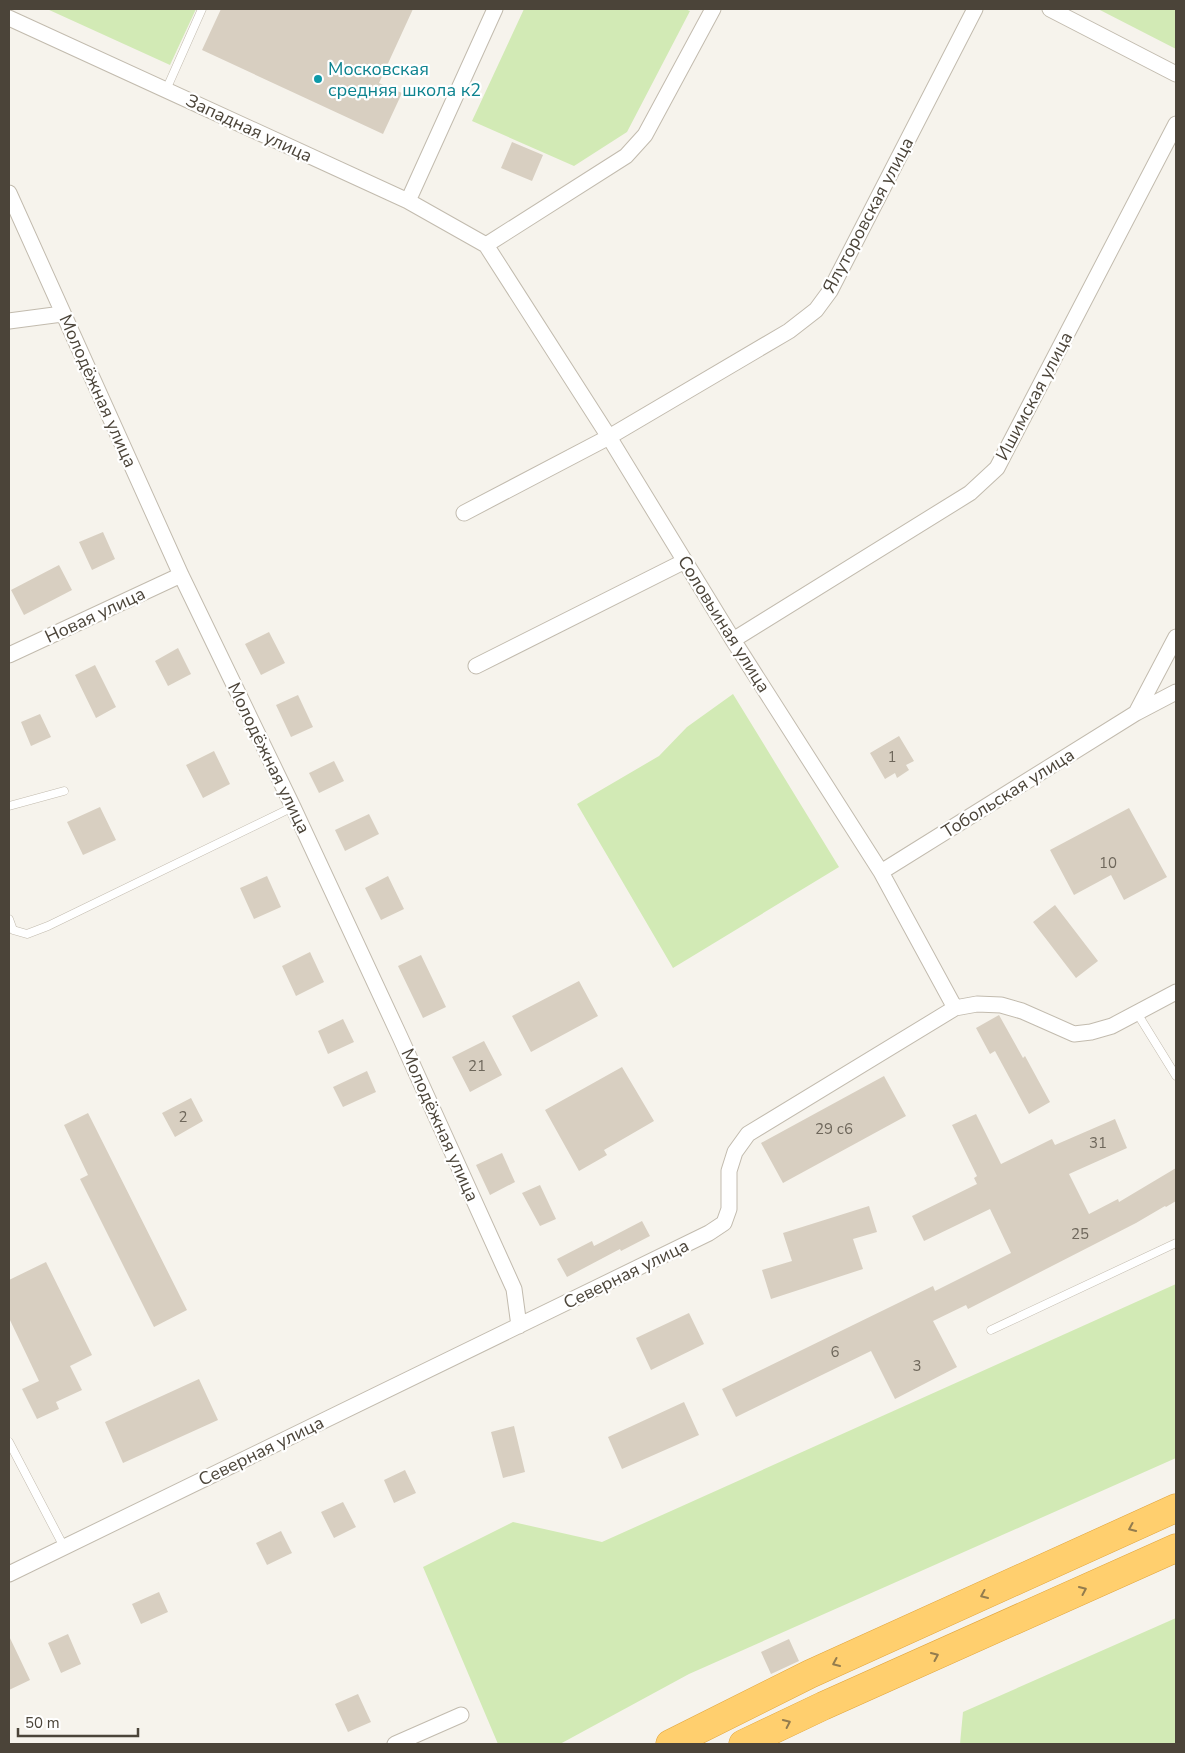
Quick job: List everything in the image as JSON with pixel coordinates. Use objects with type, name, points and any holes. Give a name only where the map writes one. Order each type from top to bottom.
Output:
[{"type":"highway","points":[[670,1744],[810,1674],[1176,1508]]},
{"type":"highway","points":[[743,1744],[832,1702],[1176,1548]]},
{"type":"street","points":[[408,201],[495,9]]},
{"type":"street","points":[[486,245],[626,156],[645,135],[712,9]]},
{"type":"street","name":"Ялуторовская улица","points":[[464,513],[609,438],[789,330],[816,310],[830,291],[975,9]]},
{"type":"street","points":[[1050,9],[1176,74]]},
{"type":"street","name":"Западная улица","points":[[9,18],[408,201],[486,245]]},
{"type":"street","name":"Ишимская улица","points":[[733,640],[970,493],[997,468],[1176,124]]},
{"type":"street","name":"Молодёжная улица","points":[[9,193],[181,575],[293,807],[514,1289],[519,1326]]},
{"type":"street","name":"Соловьиная улица","points":[[486,245],[609,438],[733,640],[881,872],[955,1008]]},
{"type":"street","points":[[9,321],[62,314]]},
{"type":"street","points":[[476,666],[684,561]]},
{"type":"street","name":"Новая улица","points":[[9,655],[181,575]]},
{"type":"street","points":[[1136,713],[1176,636]]},
{"type":"street","name":"Тобольская улица","points":[[881,872],[1136,713],[1176,692]]},
{"type":"street","name":"Северная улица","points":[[9,1574],[710,1234],[724,1223],[729,1209],[729,1171],[735,1152],[748,1134],[955,1008],[977,1004],[1002,1005],[1074,1034],[1091,1032],[1112,1026],[1176,992]]},
{"type":"street","points":[[395,1744],[461,1715]]},
{"type":"lane","points":[[166,90],[202,9]]},
{"type":"lane","points":[[9,806],[64,790]]},
{"type":"lane","points":[[9,919],[13,930],[27,934],[48,926],[293,807]]},
{"type":"lane","points":[[1136,1013],[1176,1076]]},
{"type":"lane","points":[[991,1330],[1176,1243]]},
{"type":"lane","points":[[9,1442],[64,1547]]},
{"type":"green space","points":[[47,9],[196,9],[170,65]]},
{"type":"green space","points":[[524,9],[685,9],[690,11],[627,132],[574,166],[472,121]]},
{"type":"green space","points":[[1098,9],[1176,9],[1176,49]]},
{"type":"green space","points":[[733,694],[839,867],[673,968],[577,804],[659,756],[687,727]]},
{"type":"green space","points":[[1176,1284],[1176,1458],[689,1674],[560,1744],[498,1744],[423,1567],[513,1522],[602,1542]]},
{"type":"green space","points":[[1176,1618],[1176,1744],[960,1744],[963,1712]]},
{"type":"building","name":"Московская средняя школа к2","points":[[221,9],[413,9],[379,83],[402,93],[383,134],[202,50]]},
{"type":"building","points":[[512,142],[543,155],[532,181],[501,168]]},
{"type":"building","points":[[103,532],[115,559],[92,570],[79,542]]},
{"type":"building","points":[[59,565],[72,590],[24,615],[11,590]]},
{"type":"building","points":[[269,632],[285,663],[261,675],[245,644]]},
{"type":"building","points":[[178,648],[191,674],[168,686],[155,661]]},
{"type":"building","points":[[95,665],[116,707],[96,718],[75,675]]},
{"type":"building","points":[[298,695],[313,727],[291,737],[276,705]]},
{"type":"building","points":[[40,714],[51,737],[31,746],[21,722]]},
{"type":"building","points":[[899,736],[914,761],[906,765],[909,770],[897,778],[895,773],[885,779],[870,753]]},
{"type":"building","points":[[214,751],[230,784],[203,798],[186,765]]},
{"type":"building","points":[[334,761],[344,781],[319,793],[309,773]]},
{"type":"building","points":[[100,807],[116,840],[83,855],[67,822]]},
{"type":"building","points":[[1129,808],[1167,877],[1124,900],[1111,875],[1074,895],[1050,850]]},
{"type":"building","points":[[369,814],[379,834],[345,851],[335,830]]},
{"type":"building","points":[[267,876],[281,907],[254,919],[240,888]]},
{"type":"building","points":[[388,876],[404,909],[381,920],[365,888]]},
{"type":"building","points":[[1055,905],[1098,961],[1076,978],[1033,922]]},
{"type":"building","points":[[310,952],[324,982],[296,996],[282,966]]},
{"type":"building","points":[[421,955],[446,1007],[423,1018],[398,966]]},
{"type":"building","points":[[579,981],[598,1016],[531,1052],[512,1016]]},
{"type":"building","points":[[999,1015],[1023,1058],[1025,1056],[1050,1102],[1029,1114],[995,1051],[990,1054],[976,1028]]},
{"type":"building","points":[[343,1019],[354,1042],[328,1054],[318,1031]]},
{"type":"building","points":[[484,1041],[502,1075],[470,1092],[452,1057]]},
{"type":"building","points":[[622,1067],[654,1121],[604,1150],[607,1155],[579,1171],[545,1110]]},
{"type":"building","points":[[367,1071],[376,1092],[343,1107],[333,1087]]},
{"type":"building","points":[[884,1076],[906,1116],[783,1183],[761,1143]]},
{"type":"building","points":[[191,1098],[203,1121],[175,1137],[162,1113]]},
{"type":"building","points":[[88,1113],[187,1310],[154,1327],[80,1179],[88,1175],[64,1125]]},
{"type":"building","points":[[976,1114],[1001,1164],[1052,1139],[1055,1145],[1115,1119],[1127,1148],[1069,1174],[1089,1214],[1118,1199],[1119,1202],[1176,1168],[1176,1201],[968,1309],[966,1305],[933,1321],[957,1367],[895,1399],[871,1351],[736,1417],[722,1389],[933,1286],[935,1291],[1011,1253],[990,1209],[924,1241],[912,1216],[977,1184],[974,1178],[977,1176],[952,1125]]},
{"type":"building","points":[[502,1153],[515,1182],[490,1195],[476,1165]]},
{"type":"building","points":[[540,1185],[556,1219],[540,1226],[522,1193]]},
{"type":"building","points":[[869,1206],[877,1232],[853,1239],[863,1269],[771,1299],[762,1270],[792,1261],[783,1233]]},
{"type":"building","points":[[642,1221],[650,1236],[621,1251],[620,1249],[567,1277],[557,1259],[592,1241],[594,1246]]},
{"type":"building","points":[[46,1262],[92,1355],[70,1366],[82,1390],[56,1402],[59,1409],[37,1419],[22,1389],[39,1381],[9,1318],[9,1280]]},
{"type":"building","points":[[689,1313],[704,1344],[651,1370],[636,1338]]},
{"type":"building","points":[[199,1379],[218,1420],[123,1463],[105,1422]]},
{"type":"building","points":[[684,1402],[699,1435],[622,1469],[608,1437]]},
{"type":"building","points":[[514,1426],[525,1472],[503,1478],[491,1432]]},
{"type":"building","points":[[405,1470],[416,1493],[394,1503],[384,1480]]},
{"type":"building","points":[[343,1502],[356,1527],[334,1538],[321,1512]]},
{"type":"building","points":[[281,1531],[292,1553],[267,1565],[256,1543]]},
{"type":"building","points":[[159,1592],[168,1612],[141,1624],[132,1604]]},
{"type":"building","points":[[68,1634],[81,1664],[61,1673],[48,1643]]},
{"type":"building","points":[[9,1636],[30,1680],[9,1690]]},
{"type":"building","points":[[789,1639],[799,1661],[771,1674],[761,1652]]},
{"type":"building","points":[[358,1694],[371,1722],[348,1732],[335,1704]]},
{"type":"place","name":"Московская средняя школа к2","points":[[318,79]]}]
